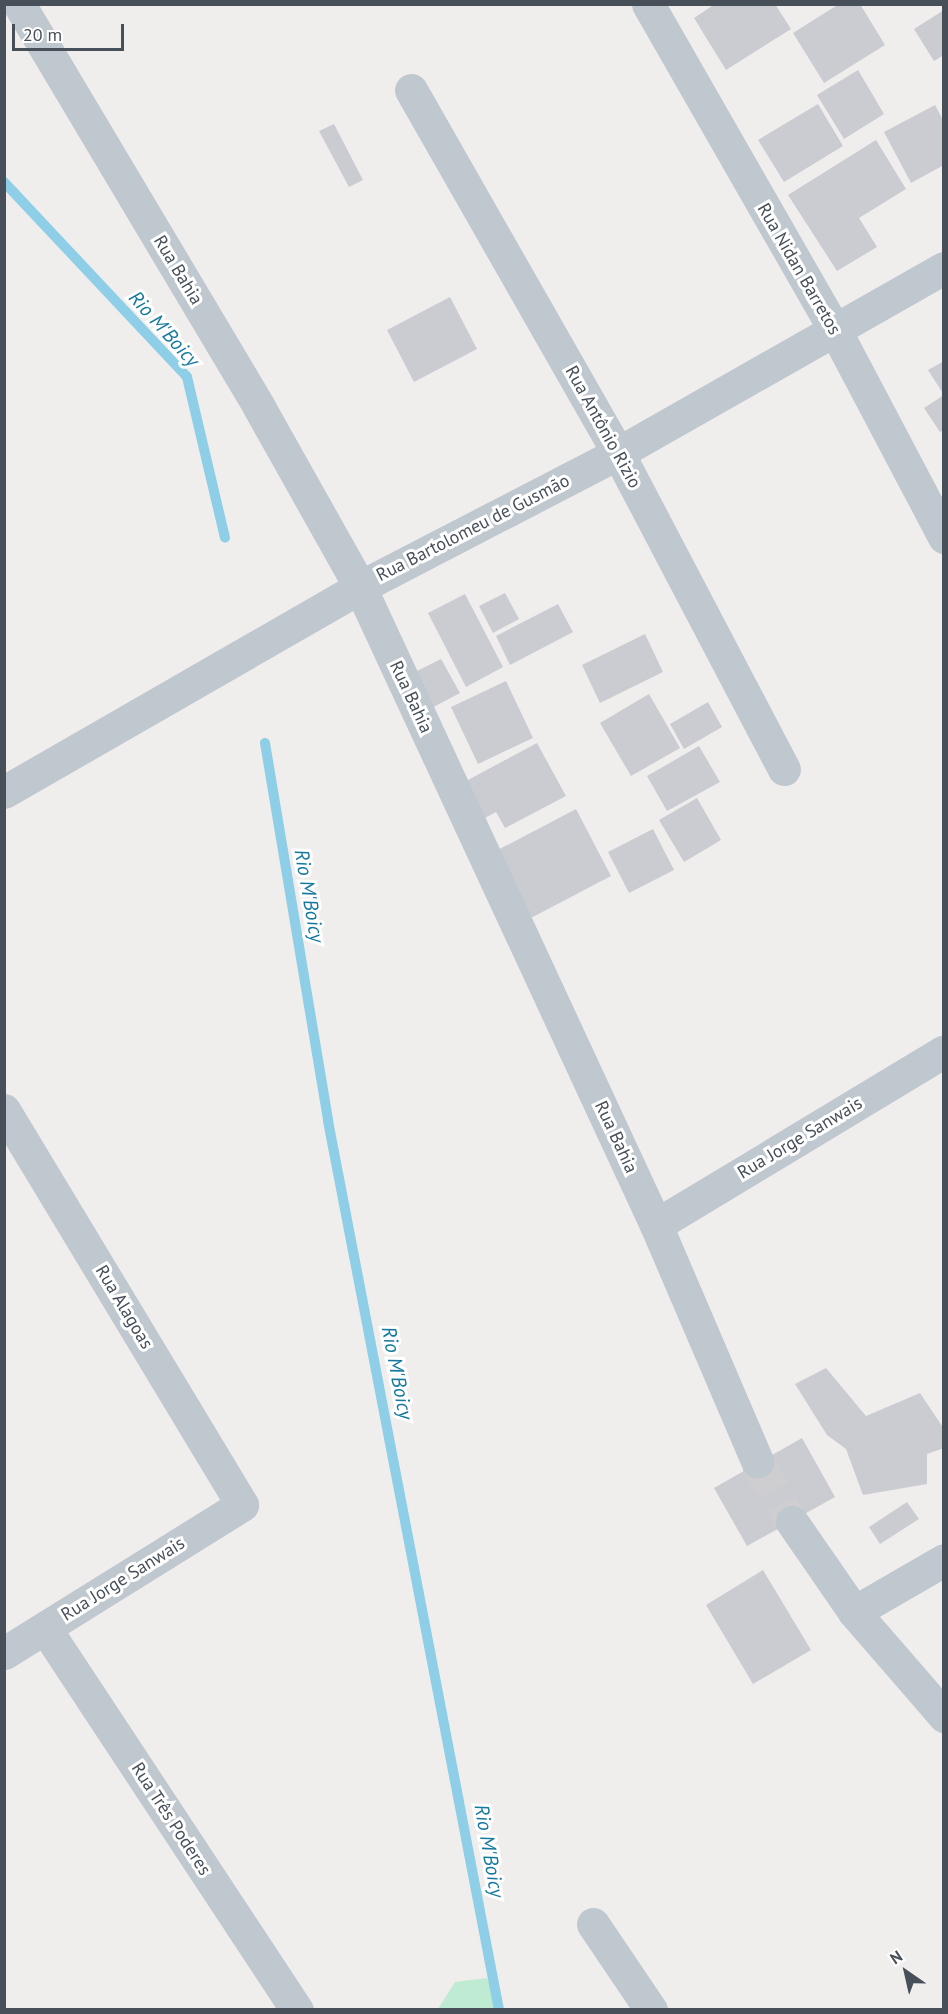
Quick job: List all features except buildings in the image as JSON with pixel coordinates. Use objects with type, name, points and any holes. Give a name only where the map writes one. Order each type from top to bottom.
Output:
[{"type":"street","name":"Rua Bahia","points":[[19,4],[259,407],[360,586],[656,1225],[737,1422],[757,1461]]},
{"type":"street","name":"Rua Nidan Barretos","points":[[648,4],[836,332],[944,537]]},
{"type":"street","name":"Rua Antônio Rizio","points":[[411,90],[618,453],[784,769]]},
{"type":"street","name":"Rua Bartolomeu de Gusmão","points":[[4,792],[360,586],[618,453],[836,332],[944,268]]},
{"type":"street","name":"Rua Jorge Sanwais","points":[[656,1225],[944,1051]]},
{"type":"street","name":"Rua Alagoas","points":[[4,1110],[242,1506]]},
{"type":"street","name":"Rua Jorge Sanwais","points":[[4,1653],[242,1506]]},
{"type":"street","points":[[792,1522],[854,1612],[944,1716]]},
{"type":"street","points":[[854,1612],[944,1560]]},
{"type":"street","name":"Rua Três Poderes","points":[[45,1628],[297,2010]]},
{"type":"street","points":[[593,1924],[651,2010]]},
{"type":"green space","points":[[487,1978],[499,2009],[438,2009],[455,1982]]},
{"type":"waterway","name":"Rio M'Boicy","points":[[4,182],[187,377],[225,538]]},
{"type":"waterway","name":"Rio M'Boicy","points":[[265,743],[328,1121],[499,2010]]},
{"type":"tunnel","points":[[757,1461],[792,1522]]}]
